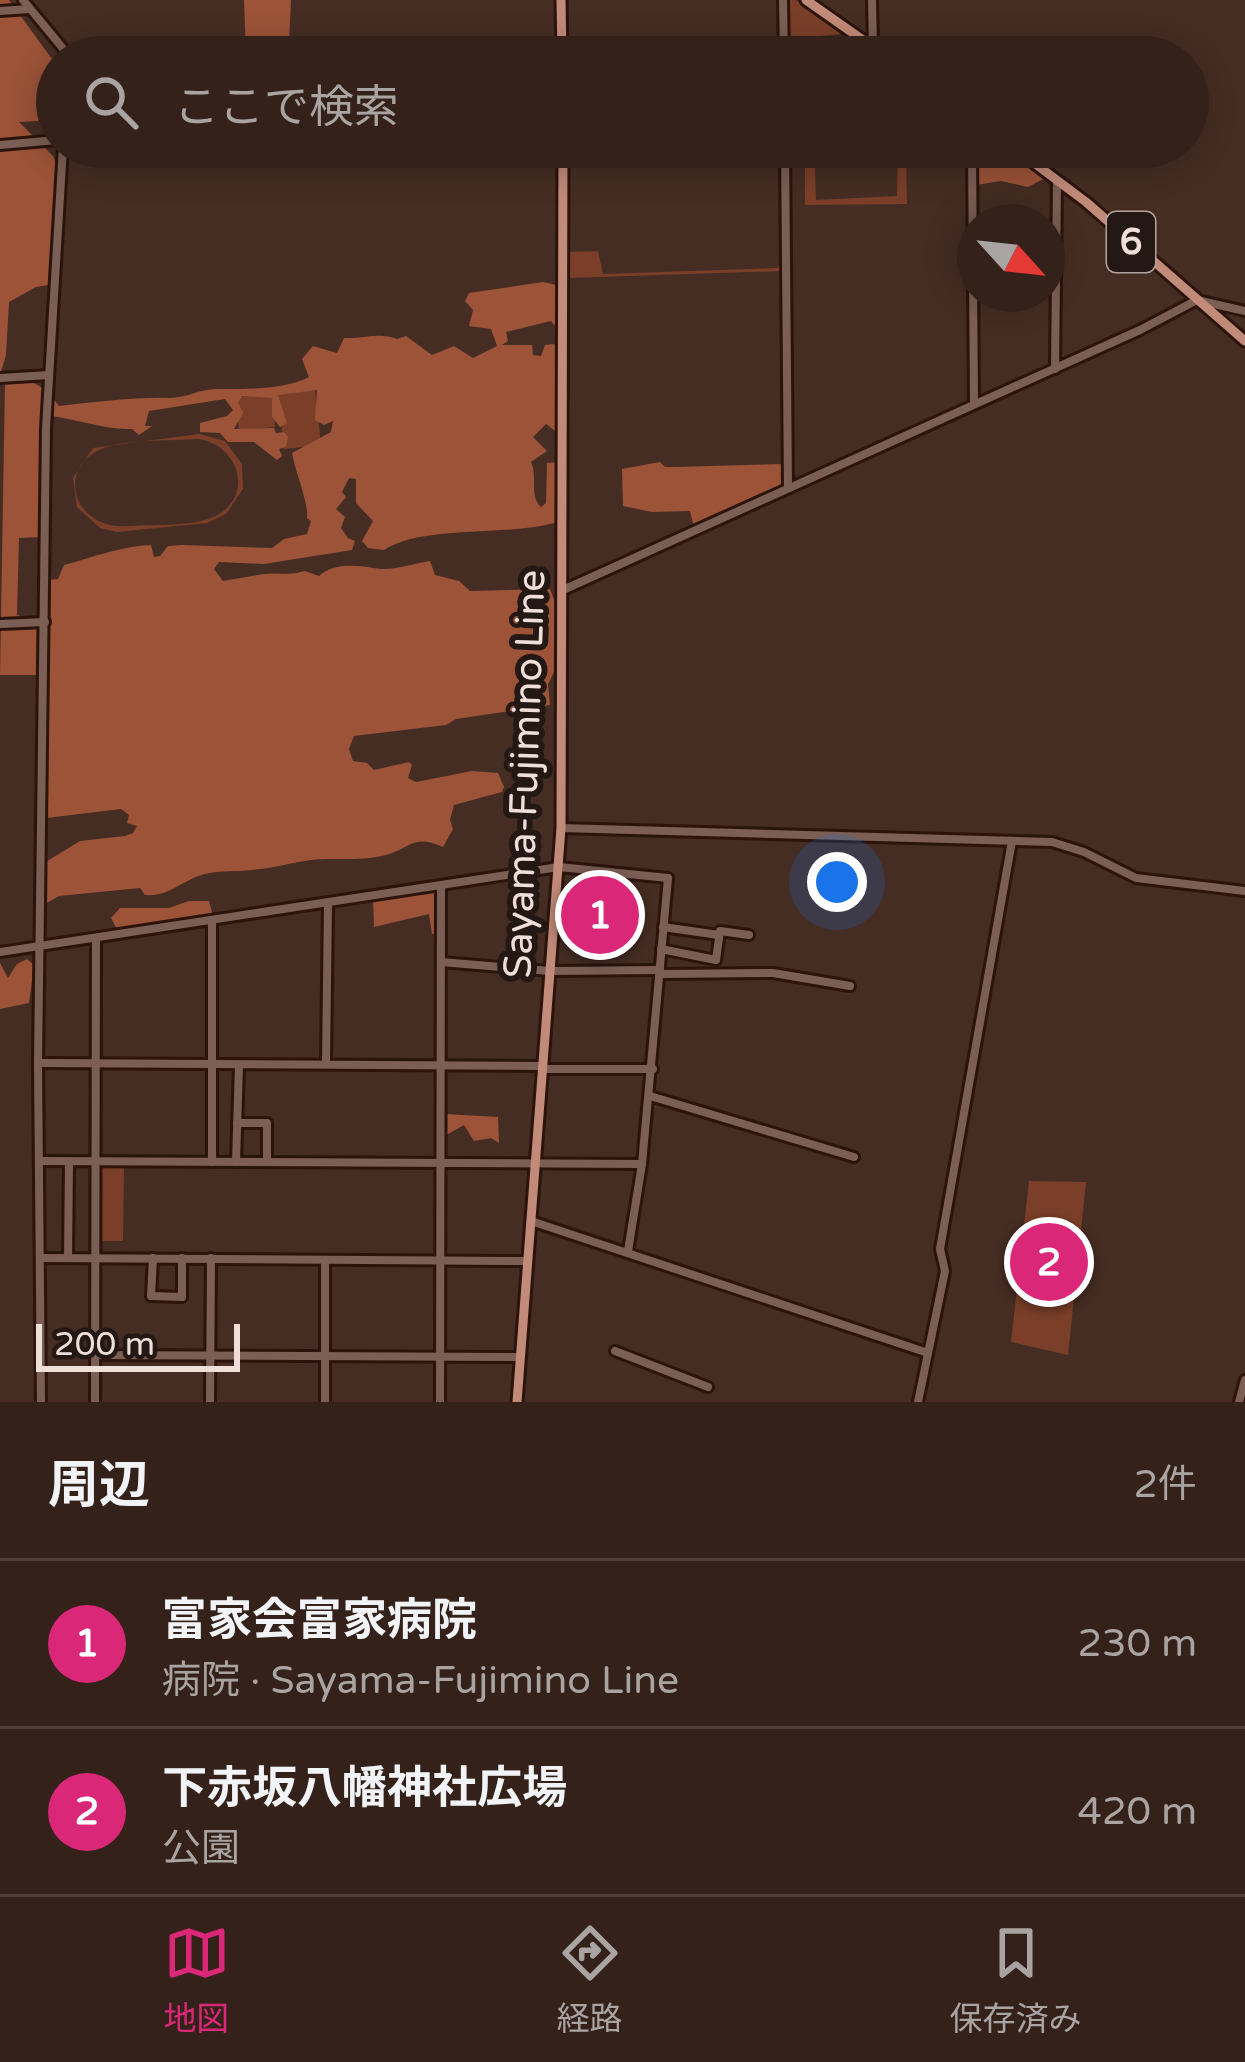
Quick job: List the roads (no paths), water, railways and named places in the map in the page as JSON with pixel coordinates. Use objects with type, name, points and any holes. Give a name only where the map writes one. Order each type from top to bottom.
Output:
[{"type":"main road","points":[[562,0],[562,36]]},
{"type":"main road","points":[[806,0],[857,36]]},
{"type":"main road","name":"Sayama-Fujimino Line","points":[[521,1400],[525,1261],[561,828],[563,168]]},
{"type":"main road","name":"6","points":[[1042,168],[1245,341]]},
{"type":"street","points":[[22,0],[53,36]]},
{"type":"street","points":[[783,0],[784,36]]},
{"type":"street","points":[[872,0],[874,36]]},
{"type":"street","points":[[0,11],[31,9]]},
{"type":"street","points":[[0,145],[36,144]]},
{"type":"street","points":[[41,1402],[38,1063],[49,375],[59,168]]},
{"type":"street","points":[[784,168],[788,488]]},
{"type":"street","points":[[972,168],[974,405]]},
{"type":"street","points":[[1055,369],[1057,179]]},
{"type":"street","points":[[563,590],[739,514],[1197,300],[1245,311]]},
{"type":"street","points":[[0,378],[49,375]]},
{"type":"street","points":[[0,624],[45,622]]},
{"type":"street","points":[[561,828],[1069,846],[1136,878],[1245,890]]},
{"type":"street","points":[[918,1402],[944,1271],[940,1249],[1012,841]]},
{"type":"street","points":[[0,952],[559,868],[668,878],[653,1070],[628,1251]]},
{"type":"street","points":[[440,1402],[441,886]]},
{"type":"street","points":[[326,1064],[328,903]]},
{"type":"street","points":[[212,921],[212,1162]]},
{"type":"street","points":[[663,928],[749,935]]},
{"type":"street","points":[[715,973],[719,935]]},
{"type":"street","points":[[95,1402],[96,938]]},
{"type":"street","points":[[662,949],[716,960]]},
{"type":"street","points":[[441,962],[550,971],[773,973],[850,986]]},
{"type":"street","points":[[38,1063],[653,1070]]},
{"type":"street","points":[[236,1162],[239,1065]]},
{"type":"street","points":[[650,1096],[854,1157]]},
{"type":"street","points":[[237,1123],[267,1123],[267,1162]]},
{"type":"street","points":[[39,1161],[642,1164]]},
{"type":"street","points":[[68,1258],[69,1162]]},
{"type":"street","points":[[529,1220],[928,1353]]},
{"type":"street","points":[[40,1258],[525,1261]]},
{"type":"street","points":[[153,1258],[152,1296],[182,1297],[182,1258]]},
{"type":"street","points":[[210,1402],[212,1258]]},
{"type":"street","points":[[325,1260],[326,1402]]},
{"type":"street","points":[[615,1351],[708,1388]]},
{"type":"street","points":[[95,1355],[520,1357]]},
{"type":"street","points":[[1239,1402],[1245,1380]]},
{"type":"place","name":"富家会富家病院","points":[[600,915]]},
{"type":"place","name":"下赤坂八幡神社広場","points":[[1049,1262]]}]
